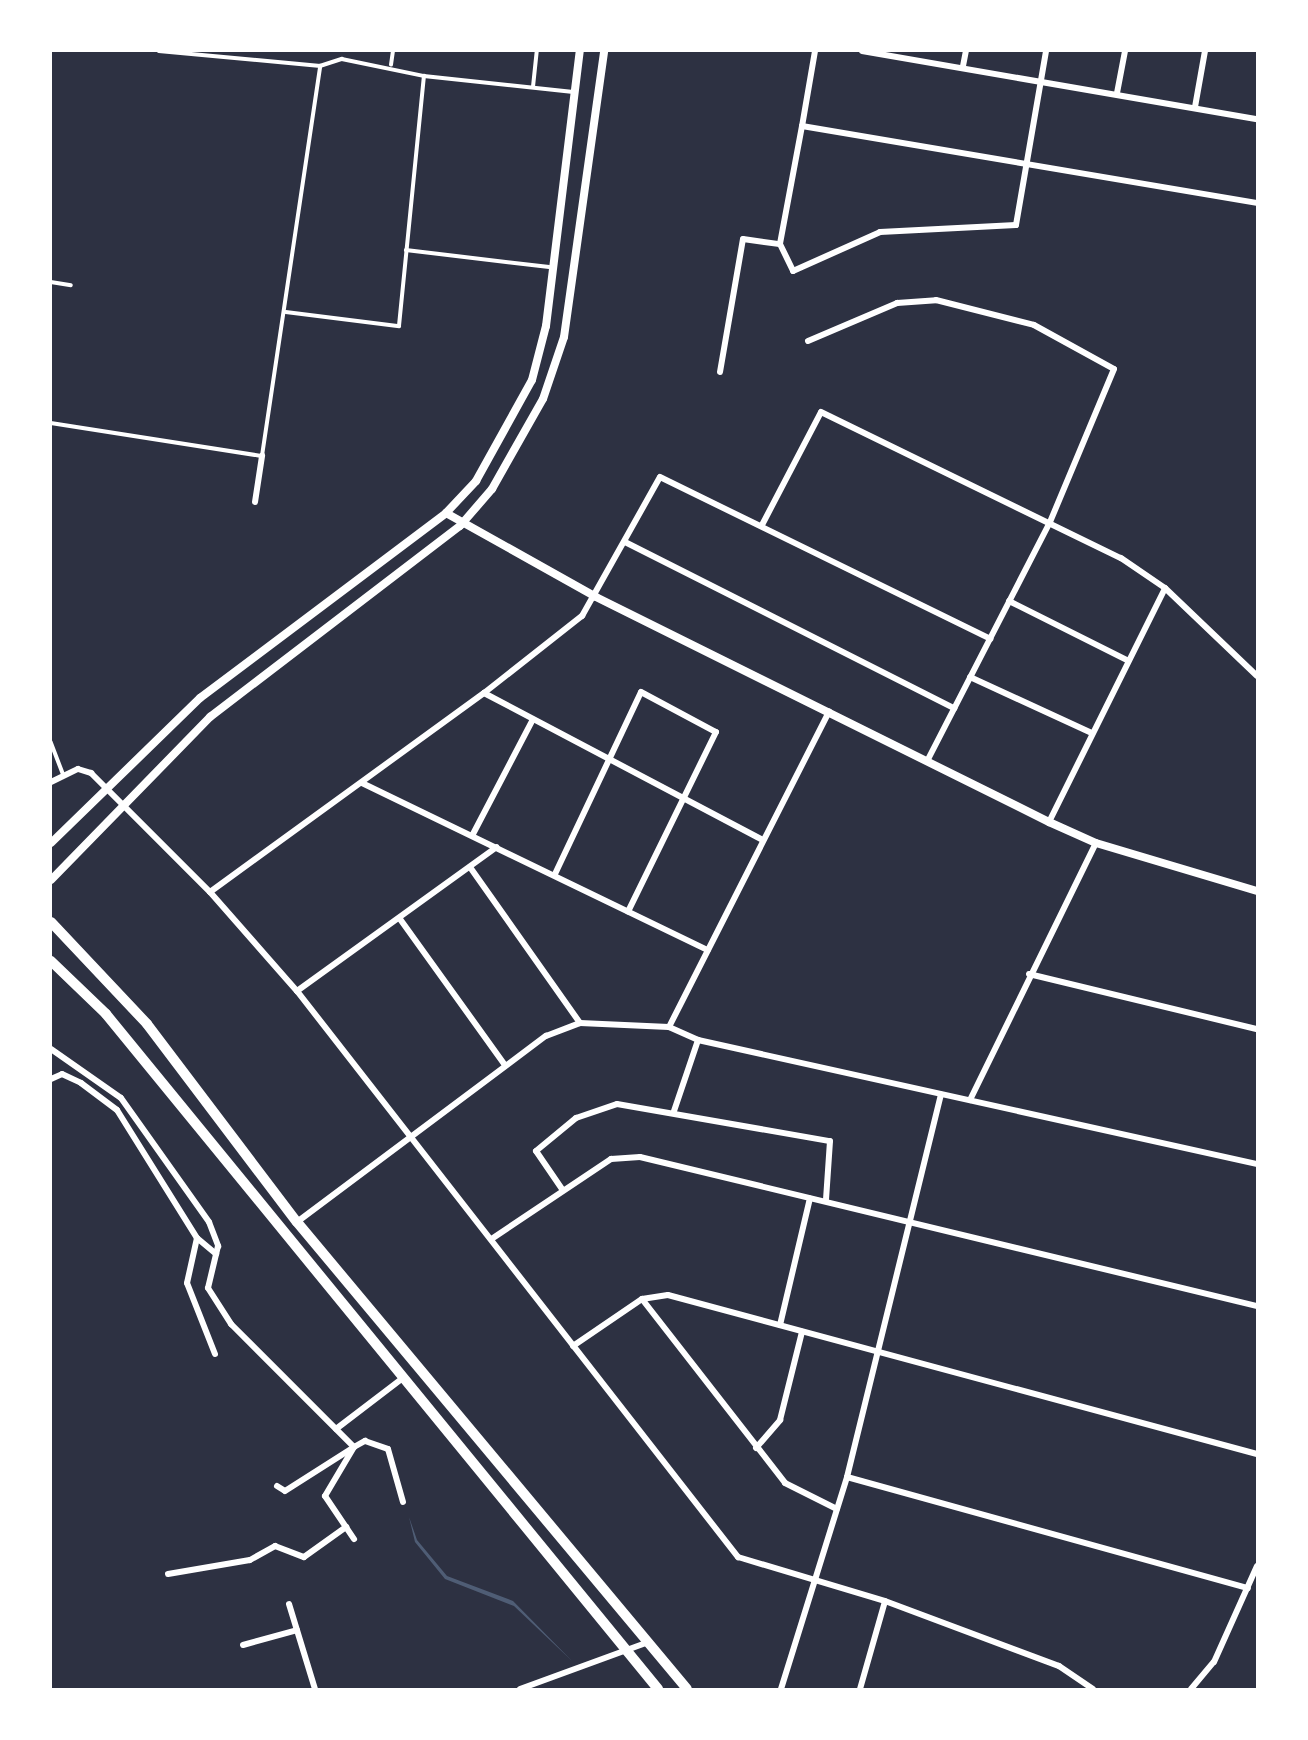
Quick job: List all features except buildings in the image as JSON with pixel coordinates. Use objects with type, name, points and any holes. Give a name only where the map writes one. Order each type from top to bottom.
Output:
[{"type":"highway","points":[[51,922],[147,1024],[297,1222],[687,1689]]},
{"type":"highway","points":[[51,961],[106,1014],[658,1689]]},
{"type":"street","points":[[51,843],[200,698],[446,513],[476,481],[532,380],[546,326],[549,267],[579,51]]},
{"type":"street","points":[[51,880],[210,717],[460,526],[521,442],[564,337],[604,51]]},
{"type":"street","points":[[815,51],[780,244],[793,271],[880,232],[1016,225],[1046,51]]},
{"type":"street","points":[[862,51],[963,66],[1257,118]]},
{"type":"street","points":[[963,66],[966,51]]},
{"type":"street","points":[[1117,93],[1125,51]]},
{"type":"street","points":[[1195,107],[1205,51]]},
{"type":"street","points":[[802,126],[1257,203]]},
{"type":"street","points":[[720,372],[743,239],[780,244]]},
{"type":"street","points":[[808,341],[898,303],[936,299],[1034,325],[1114,369],[1050,522],[927,761]]},
{"type":"street","points":[[762,525],[821,412],[1050,522],[1165,588],[1257,676]]},
{"type":"street","points":[[255,502],[262,456]]},
{"type":"street","points":[[210,892],[484,693],[583,616],[596,597],[660,477],[990,639]]},
{"type":"street","points":[[446,513],[460,526],[596,597],[1049,822],[1096,843],[1257,891]]},
{"type":"street","points":[[625,542],[954,708]]},
{"type":"street","points":[[1049,822],[1165,588]]},
{"type":"street","points":[[1009,601],[1127,660]]},
{"type":"street","points":[[970,677],[1092,733]]},
{"type":"street","points":[[555,874],[641,692],[716,733],[628,912]]},
{"type":"street","points":[[484,693],[532,721],[609,758],[761,839]]},
{"type":"street","points":[[669,1027],[761,839],[829,712]]},
{"type":"street","points":[[472,834],[532,721]]},
{"type":"street","points":[[51,782],[63,774],[92,773],[126,804],[210,892],[296,991],[493,1238],[573,1346],[738,1557],[812,1575],[885,1601],[1059,1666],[1093,1689]]},
{"type":"street","points":[[362,783],[708,950]]},
{"type":"street","points":[[970,1100],[1029,974],[1096,843]]},
{"type":"street","points":[[296,991],[497,847]]},
{"type":"street","points":[[470,867],[580,1023]]},
{"type":"street","points":[[400,919],[505,1065]]},
{"type":"street","points":[[1029,974],[1257,1029]]},
{"type":"street","points":[[297,1222],[546,1036],[580,1023],[669,1027],[698,1040],[1257,1164]]},
{"type":"street","points":[[674,1111],[698,1040]]},
{"type":"street","points":[[51,1049],[121,1098],[209,1222],[216,1254],[208,1288],[231,1324],[354,1447]]},
{"type":"street","points":[[51,1079],[62,1074],[81,1083],[117,1110],[198,1238],[216,1254]]},
{"type":"street","points":[[781,1689],[812,1575],[847,1477],[913,1222],[941,1094]]},
{"type":"street","points":[[562,1189],[536,1151],[576,1118],[617,1104],[674,1111],[830,1141],[826,1199]]},
{"type":"street","points":[[493,1238],[562,1189],[611,1159],[640,1157],[810,1198],[826,1199],[1257,1306]]},
{"type":"street","points":[[779,1325],[810,1198]]},
{"type":"street","points":[[198,1238],[189,1299],[215,1354]]},
{"type":"street","points":[[573,1346],[642,1299],[668,1295],[1257,1454]]},
{"type":"street","points":[[642,1299],[785,1483],[837,1509]]},
{"type":"street","points":[[756,1448],[780,1420],[802,1332]]},
{"type":"street","points":[[336,1429],[404,1377]]},
{"type":"street","points":[[277,1486],[285,1490],[365,1441],[388,1449],[403,1502]]},
{"type":"street","points":[[354,1447],[325,1496],[355,1539]]},
{"type":"street","points":[[847,1477],[1248,1588]]},
{"type":"street","points":[[168,1574],[250,1560],[275,1546],[304,1557],[346,1527]]},
{"type":"street","points":[[1191,1689],[1214,1662],[1257,1566]]},
{"type":"street","points":[[860,1689],[885,1601]]},
{"type":"street","points":[[289,1604],[315,1689]]},
{"type":"street","points":[[243,1645],[297,1629]]},
{"type":"street","points":[[520,1689],[629,1654],[646,1643]]},
{"type":"lane","points":[[159,51],[320,66],[342,59],[391,65],[424,76],[573,92]]},
{"type":"lane","points":[[342,59],[343,51]]},
{"type":"lane","points":[[391,65],[393,51]]},
{"type":"lane","points":[[533,87],[537,51]]},
{"type":"lane","points":[[51,423],[262,456],[320,66]]},
{"type":"lane","points":[[285,312],[398,326],[424,76]]},
{"type":"lane","points":[[406,250],[549,267]]},
{"type":"lane","points":[[51,282],[71,285]]},
{"type":"lane","points":[[51,742],[63,774]]},
{"type":"water","points":[[409,1517],[417,1540],[447,1576],[513,1601],[572,1661],[514,1606],[445,1579],[415,1542]]}]
